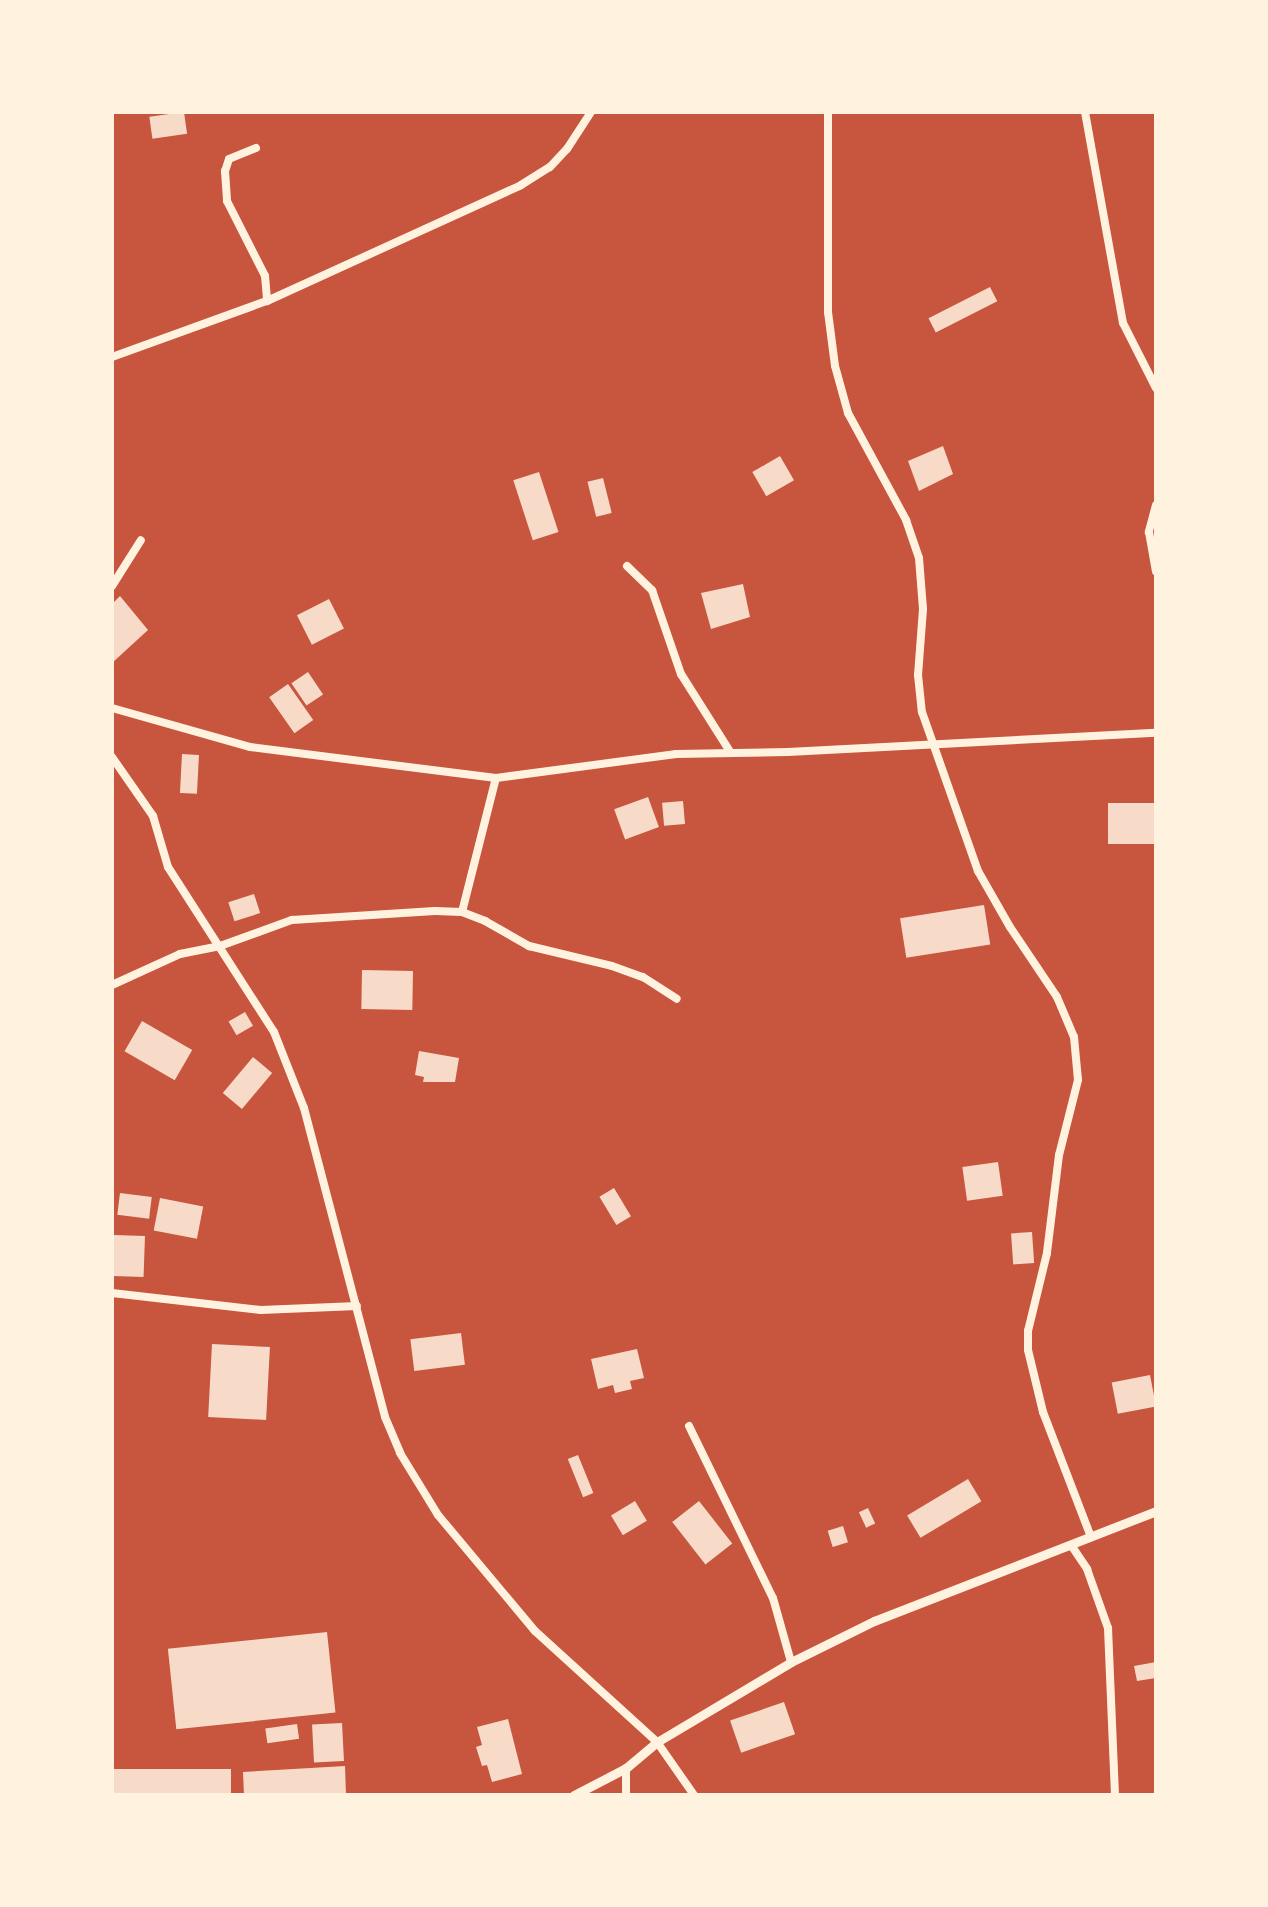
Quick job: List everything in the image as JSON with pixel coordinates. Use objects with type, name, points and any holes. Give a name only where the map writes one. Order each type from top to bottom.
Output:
[{"type":"street","points":[[112,357],[267,301],[521,185],[550,167],[567,149],[591,112]]},
{"type":"street","points":[[828,112],[828,312],[835,366],[848,413],[906,520],[919,558],[923,609],[918,675],[922,712],[978,871],[1010,927],[1057,997],[1074,1037],[1078,1080],[1059,1155],[1047,1253],[1030,1317],[1028,1350],[1043,1412],[1091,1537]]},
{"type":"street","points":[[1085,112],[1123,323],[1156,388]]},
{"type":"street","points":[[256,148],[229,159],[225,171],[227,201],[265,276],[267,301]]},
{"type":"street","points":[[1156,505],[1149,532],[1156,571]]},
{"type":"street","points":[[112,586],[141,540]]},
{"type":"street","points":[[627,566],[652,590],[681,674],[729,750]]},
{"type":"street","points":[[112,708],[250,747],[496,778],[729,750],[788,752],[1156,733]]},
{"type":"street","points":[[112,757],[153,816],[168,867],[274,1032],[304,1108],[385,1417],[400,1453],[438,1515],[535,1631],[657,1742],[694,1795]]},
{"type":"street","points":[[462,912],[496,778]]},
{"type":"street","points":[[112,985],[180,954],[220,946],[292,920],[435,911],[462,912],[529,946],[612,966],[643,977],[677,999]]},
{"type":"street","points":[[112,1293],[261,1310],[357,1306]]},
{"type":"street","points":[[689,1426],[773,1598],[791,1662]]},
{"type":"street","points":[[574,1795],[626,1768],[657,1742],[791,1662],[874,1621],[1156,1511]]},
{"type":"street","points":[[1071,1545],[1087,1569],[1108,1628],[1115,1795]]},
{"type":"street","points":[[626,1768],[626,1795]]},
{"type":"building","points":[[184,112],[187,134],[152,139],[149,117]]},
{"type":"building","points":[[990,287],[997,301],[936,333],[929,318]]},
{"type":"building","points":[[943,446],[953,474],[919,491],[908,461]]},
{"type":"building","points":[[780,456],[794,480],[766,496],[752,472]]},
{"type":"building","points":[[539,472],[558,532],[533,540],[513,480]]},
{"type":"building","points":[[603,478],[612,513],[596,517],[587,482]]},
{"type":"building","points":[[743,584],[750,617],[711,629],[701,593]]},
{"type":"building","points":[[120,596],[148,630],[112,663],[112,604]]},
{"type":"building","points":[[329,599],[344,628],[312,645],[297,615]]},
{"type":"building","points":[[308,672],[323,694],[307,706],[291,683]]},
{"type":"building","points":[[288,684],[313,720],[294,733],[269,697]]},
{"type":"building","points":[[182,754],[199,755],[197,794],[180,793]]},
{"type":"building","points":[[648,797],[659,827],[625,839],[614,809]]},
{"type":"building","points":[[683,801],[685,824],[664,826],[662,803]]},
{"type":"building","points":[[1108,803],[1156,803],[1156,844],[1108,844]]},
{"type":"building","points":[[254,894],[260,913],[235,921],[228,902]]},
{"type":"building","points":[[984,905],[990,945],[906,958],[900,918]]},
{"type":"building","points":[[362,970],[413,971],[412,1010],[361,1009]]},
{"type":"building","points":[[245,1012],[253,1026],[237,1035],[229,1022]]},
{"type":"building","points":[[142,1021],[192,1050],[175,1080],[125,1051]]},
{"type":"building","points":[[419,1051],[459,1058],[455,1082],[423,1082],[424,1077],[415,1075]]},
{"type":"building","points":[[253,1057],[272,1073],[242,1109],[223,1093]]},
{"type":"building","points":[[998,1162],[1003,1196],[967,1201],[962,1167]]},
{"type":"building","points":[[614,1188],[631,1216],[616,1225],[599,1197]]},
{"type":"building","points":[[120,1193],[152,1197],[149,1219],[117,1215]]},
{"type":"building","points":[[160,1198],[203,1206],[197,1239],[154,1230]]},
{"type":"building","points":[[1032,1232],[1034,1263],[1013,1264],[1011,1233]]},
{"type":"building","points":[[114,1235],[145,1236],[144,1277],[113,1276]]},
{"type":"building","points":[[461,1333],[465,1365],[414,1371],[410,1339]]},
{"type":"building","points":[[212,1344],[270,1347],[266,1420],[208,1417]]},
{"type":"building","points":[[637,1349],[644,1378],[630,1381],[632,1389],[615,1393],[613,1385],[598,1389],[591,1359]]},
{"type":"building","points":[[1150,1375],[1156,1406],[1118,1414],[1112,1382]]},
{"type":"building","points":[[578,1455],[593,1493],[583,1497],[568,1459]]},
{"type":"building","points":[[968,1479],[981,1501],[921,1538],[907,1516]]},
{"type":"building","points":[[635,1501],[647,1521],[623,1535],[611,1515]]},
{"type":"building","points":[[699,1501],[732,1544],[705,1564],[672,1522]]},
{"type":"building","points":[[868,1508],[875,1523],[866,1528],[859,1512]]},
{"type":"building","points":[[843,1526],[848,1542],[833,1547],[828,1531]]},
{"type":"building","points":[[327,1632],[335,1713],[176,1729],[168,1649]]},
{"type":"building","points":[[1156,1662],[1156,1678],[1137,1681],[1134,1666]]},
{"type":"building","points":[[784,1702],[795,1734],[741,1753],[730,1721]]},
{"type":"building","points":[[508,1719],[522,1774],[492,1782],[487,1765],[482,1766],[476,1747],[482,1745],[477,1727]]},
{"type":"building","points":[[342,1723],[344,1761],[314,1763],[312,1725]]},
{"type":"building","points":[[297,1724],[299,1739],[267,1743],[265,1728]]},
{"type":"building","points":[[345,1766],[346,1795],[244,1795],[243,1772]]},
{"type":"building","points":[[112,1769],[231,1769],[231,1795],[112,1795]]}]
